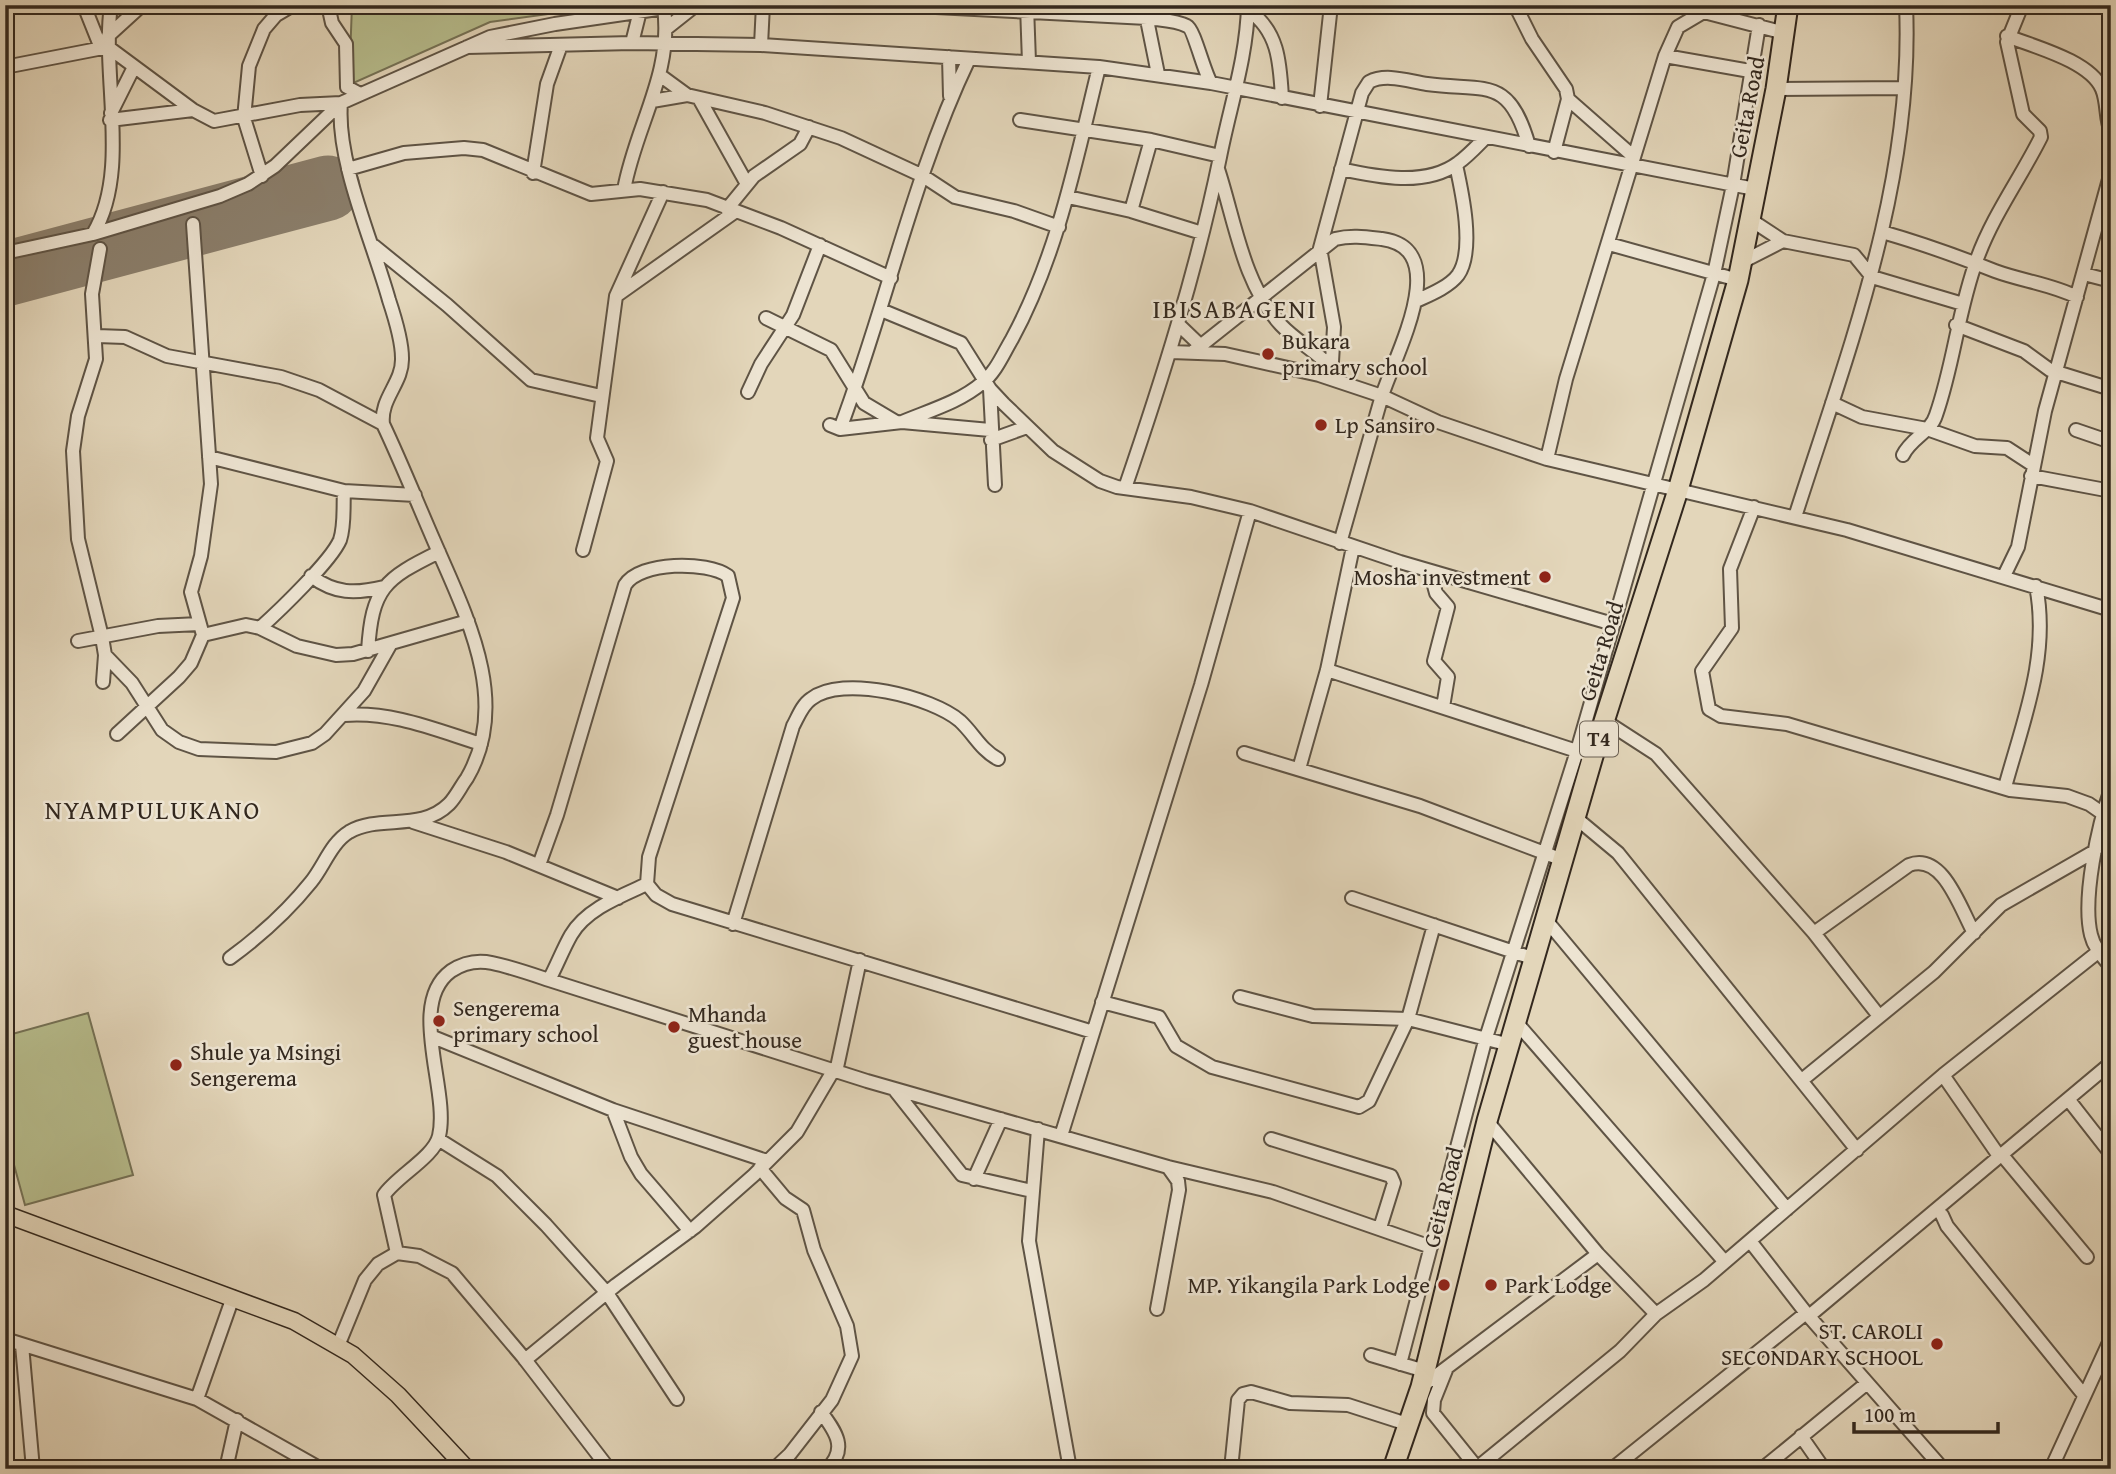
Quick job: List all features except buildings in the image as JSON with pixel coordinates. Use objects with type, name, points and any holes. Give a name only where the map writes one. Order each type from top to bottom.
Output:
[{"type":"highway","name":"Geita Road","points":[[1393,1469],[1423,1379],[1487,1121],[1576,818],[1585,754],[1605,721],[1678,490],[1740,271],[1776,89],[1788,5]]},
{"type":"main road","points":[[5,1214],[294,1321],[354,1355],[398,1395],[467,1469]]},
{"type":"street","points":[[93,234],[103,213],[111,176],[106,38],[111,5]]},
{"type":"street","points":[[5,67],[106,38],[142,5]]},
{"type":"street","points":[[262,176],[243,118],[249,66],[264,29],[276,15],[293,5]]},
{"type":"street","points":[[230,958],[281,916],[310,883],[337,842],[348,833],[378,824],[413,822],[435,814],[450,803],[474,765],[481,744],[485,686],[468,621],[383,424],[382,411],[399,374],[402,359],[374,246],[339,134],[345,97],[346,44],[332,23],[328,5]]},
{"type":"street","points":[[83,6],[106,38],[134,67],[192,110],[214,121],[243,118],[360,94],[490,37],[523,29],[685,5]]},
{"type":"street","points":[[667,28],[696,5]]},
{"type":"street","points":[[761,45],[762,5]]},
{"type":"street","points":[[897,5],[1146,12],[1191,28],[1199,57],[1211,83]]},
{"type":"street","points":[[1321,106],[1331,5]]},
{"type":"street","points":[[1515,5],[1541,54],[1561,79],[1567,99],[1632,162]]},
{"type":"street","points":[[1677,5],[1786,33]]},
{"type":"street","points":[[1795,517],[1872,277],[1882,232],[1904,88],[1906,5]]},
{"type":"street","points":[[1903,455],[1909,443],[1927,429],[1936,415],[1956,325],[1976,262],[1998,210],[2016,186],[2040,136],[2022,108],[2007,36],[2022,5]]},
{"type":"street","points":[[83,6],[106,38]]},
{"type":"street","points":[[624,190],[634,148],[661,76],[667,43],[664,8]]},
{"type":"street","points":[[1248,8],[1265,23],[1272,36],[1280,70],[1282,99]]},
{"type":"street","points":[[1125,488],[1171,352],[1202,233],[1237,90],[1248,8]]},
{"type":"street","points":[[1027,9],[1029,62]]},
{"type":"street","points":[[632,43],[640,11]]},
{"type":"street","points":[[1548,459],[1566,379],[1665,56],[1678,27],[1705,11]]},
{"type":"street","points":[[1146,12],[1158,74]]},
{"type":"street","points":[[1400,1364],[1486,1039],[1544,853],[1585,754],[1613,624],[1714,274],[1733,185],[1759,25]]},
{"type":"street","points":[[2007,36],[2085,68],[2096,78],[2102,90],[2111,132]]},
{"type":"street","points":[[467,47],[632,43],[761,45],[1099,67],[1211,83],[1554,152],[1632,162],[1755,189]]},
{"type":"street","points":[[533,173],[547,84],[561,45]]},
{"type":"street","points":[[1665,56],[1750,71]]},
{"type":"street","points":[[949,57],[950,98]]},
{"type":"street","points":[[970,59],[950,98],[855,388],[835,427],[899,422],[991,435],[1027,427]]},
{"type":"street","points":[[110,118],[134,67]]},
{"type":"street","points":[[995,485],[987,385],[1042,279],[1068,197],[1099,67]]},
{"type":"street","points":[[661,76],[687,95],[700,100],[765,113],[809,127],[923,176],[955,197],[1014,211],[1059,228]]},
{"type":"street","points":[[1332,373],[1334,327],[1320,248],[1362,93],[1376,78],[1483,87],[1514,108],[1529,146]]},
{"type":"street","points":[[1776,89],[1904,88]]},
{"type":"street","points":[[652,101],[687,95]]},
{"type":"street","points":[[5,253],[93,234],[220,196],[262,176],[345,97]]},
{"type":"street","points":[[1554,152],[1567,99]]},
{"type":"street","points":[[700,100],[747,184]]},
{"type":"street","points":[[110,118],[192,110]]},
{"type":"street","points":[[1020,120],[1151,140],[1219,163]]},
{"type":"street","points":[[616,296],[731,210],[747,184],[800,144],[809,127]]},
{"type":"street","points":[[1341,169],[1398,178],[1437,172],[1456,165],[1486,137]]},
{"type":"street","points":[[1131,211],[1151,140]]},
{"type":"street","points":[[348,169],[404,153],[464,148],[483,150],[502,156],[533,173],[591,194],[624,190],[663,192],[707,200],[820,245],[891,278]]},
{"type":"street","points":[[1219,163],[1245,261],[1261,296],[1282,327],[1347,384],[1382,396],[1438,422],[1548,459],[1754,506],[2004,576],[2111,610]]},
{"type":"street","points":[[1416,301],[1454,280],[1463,264],[1466,235],[1456,165]]},
{"type":"street","points":[[2004,576],[2018,547],[2032,471],[2056,372],[2111,172]]},
{"type":"street","points":[[583,550],[607,461],[597,438],[616,296],[663,192]]},
{"type":"street","points":[[1068,197],[1131,211],[1202,233]]},
{"type":"street","points":[[1751,220],[1783,241],[1854,255],[1872,277],[1963,304]]},
{"type":"street","points":[[117,734],[191,663],[201,630],[191,592],[207,519],[209,457],[192,224]]},
{"type":"street","points":[[1882,232],[1996,271],[2056,287],[2077,297]]},
{"type":"street","points":[[1198,348],[1320,248],[1348,235],[1402,244],[1415,265],[1418,277],[1416,301],[1382,396],[1347,545],[1327,670],[1299,769]]},
{"type":"street","points":[[1609,244],[1714,274],[1740,271],[1783,241]]},
{"type":"street","points":[[748,392],[761,364],[797,304],[820,245]]},
{"type":"street","points":[[374,246],[447,305],[531,380],[601,396]]},
{"type":"street","points":[[100,249],[92,294],[97,336],[91,380],[78,416],[73,451],[78,539],[102,637],[103,682]]},
{"type":"street","points":[[2084,274],[2111,281]]},
{"type":"street","points":[[881,310],[961,343],[987,385],[1027,427],[1081,470],[1100,481],[1125,488],[1191,497],[1250,511],[1430,571],[1613,624]]},
{"type":"street","points":[[766,318],[831,350],[864,403],[899,422]]},
{"type":"street","points":[[1178,324],[1198,348]]},
{"type":"street","points":[[1956,325],[2024,351],[2056,372],[2111,389]]},
{"type":"street","points":[[97,336],[125,337],[167,356],[281,377],[319,390],[383,424]]},
{"type":"street","points":[[1171,352],[1198,348],[1332,373]]},
{"type":"street","points":[[899,422],[987,385]]},
{"type":"street","points":[[1832,403],[1863,417],[1927,429],[1975,446],[2012,449],[2032,471],[2111,491]]},
{"type":"street","points":[[2076,430],[2111,442]]},
{"type":"street","points":[[209,457],[344,491],[415,495]]},
{"type":"street","points":[[260,628],[286,604],[336,548],[341,537],[344,491]]},
{"type":"street","points":[[1754,506],[1730,569],[1732,628],[1702,671],[1709,709],[1721,716],[1787,724],[2029,793],[2067,796],[2089,804],[2102,813]]},
{"type":"street","points":[[1061,1136],[1201,685],[1250,511]]},
{"type":"street","points":[[368,651],[370,615],[384,587],[402,570],[439,552]]},
{"type":"street","points":[[539,865],[557,815],[625,585],[631,577],[644,572],[692,564],[709,567],[728,576],[733,598],[649,857],[647,884],[656,895],[671,904],[733,924],[1093,1032]]},
{"type":"street","points":[[1430,571],[1436,593],[1448,607],[1434,661],[1448,677],[1443,707]]},
{"type":"street","points":[[311,576],[325,587],[339,591],[354,593],[384,587]]},
{"type":"street","points":[[2005,787],[2041,649],[2041,610],[2036,586]]},
{"type":"street","points":[[78,641],[158,626],[201,630],[246,625],[260,628],[297,646],[336,654],[368,651],[468,621]]},
{"type":"street","points":[[104,655],[127,676],[162,730],[178,742],[199,749],[276,752],[312,743],[344,715],[373,677],[390,645]]},
{"type":"street","points":[[1327,670],[1585,754]]},
{"type":"street","points":[[733,924],[793,726],[810,699],[841,688],[868,690],[921,701],[961,722],[978,743],[998,760]]},
{"type":"street","points":[[344,715],[360,714],[407,720],[481,744]]},
{"type":"street","points":[[1605,721],[1651,750],[1814,933],[1879,1016]]},
{"type":"street","points":[[1244,753],[1420,806],[1563,860]]},
{"type":"street","points":[[2111,789],[2102,813],[2095,851],[2089,919],[2090,932],[2098,952],[2111,967]]},
{"type":"street","points":[[1576,818],[1618,853],[1857,1150]]},
{"type":"street","points":[[413,822],[539,865],[618,898]]},
{"type":"street","points":[[1802,1080],[1934,972],[2016,894],[2095,851]]},
{"type":"street","points":[[1814,933],[1909,865],[1919,861],[1929,863],[1941,874],[1974,933]]},
{"type":"street","points":[[549,980],[572,933],[592,913],[647,884]]},
{"type":"street","points":[[1352,898],[1535,959]]},
{"type":"street","points":[[1546,920],[1787,1209]]},
{"type":"street","points":[[1102,1002],[1159,1017],[1176,1046],[1217,1069],[1359,1107],[1369,1101],[1408,1019],[1434,925]]},
{"type":"street","points":[[1446,1370],[1434,1400],[1433,1413],[1477,1468],[1620,1351],[1656,1314],[1750,1241],[1943,1075],[2098,952]]},
{"type":"street","points":[[526,1360],[607,1293],[690,1231],[797,1132],[835,1072],[860,960]]},
{"type":"street","points":[[397,1252],[384,1195],[427,1155],[438,1139],[440,1105],[432,1037],[434,991],[444,976],[456,968],[475,962],[492,963],[549,980],[835,1072],[1168,1167],[1273,1192],[1431,1247]]},
{"type":"street","points":[[1240,997],[1313,1016],[1408,1019],[1510,1045]]},
{"type":"street","points":[[1516,1022],[1724,1261]]},
{"type":"street","points":[[432,1037],[613,1110],[764,1165],[785,1198],[803,1210],[814,1250],[850,1337],[852,1362],[832,1400],[776,1468]]},
{"type":"street","points":[[1612,1469],[1807,1314],[2111,1063]]},
{"type":"street","points":[[1943,1075],[2000,1156],[2087,1257]]},
{"type":"street","points":[[894,1089],[962,1175],[1032,1191]]},
{"type":"street","points":[[2068,1098],[2111,1154]]},
{"type":"street","points":[[613,1110],[631,1157],[641,1174],[690,1231]]},
{"type":"street","points":[[974,1179],[1001,1119]]},
{"type":"street","points":[[1487,1121],[1598,1254],[1656,1314]]},
{"type":"street","points":[[1038,1129],[1030,1250],[1070,1469]]},
{"type":"street","points":[[438,1139],[497,1176],[607,1293],[677,1399]]},
{"type":"street","points":[[1271,1139],[1391,1176],[1394,1183],[1380,1228]]},
{"type":"street","points":[[1157,1309],[1179,1190],[1178,1181],[1168,1167]]},
{"type":"street","points":[[1942,1215],[1954,1235],[2083,1394]]},
{"type":"street","points":[[1750,1241],[1807,1314],[1942,1469]]},
{"type":"street","points":[[338,1346],[365,1280],[378,1264],[397,1252],[419,1256],[452,1273],[526,1360],[609,1469]]},
{"type":"street","points":[[1371,1355],[1400,1364],[1423,1379],[1446,1370],[1598,1254]]},
{"type":"street","points":[[197,1399],[233,1297]]},
{"type":"street","points":[[2053,1468],[2083,1394],[2111,1338]]},
{"type":"street","points":[[5,1339],[197,1399],[321,1469]]},
{"type":"street","points":[[22,1345],[33,1469]]},
{"type":"street","points":[[1852,1366],[1852,1396]]},
{"type":"street","points":[[1762,1469],[1867,1383]]},
{"type":"street","points":[[1231,1469],[1238,1400],[1242,1394],[1251,1392],[1290,1403],[1348,1405],[1407,1424]]},
{"type":"street","points":[[821,1412],[834,1430],[840,1449],[837,1460],[827,1469]]},
{"type":"street","points":[[226,1469],[237,1420]]},
{"type":"street","points":[[1801,1436],[1824,1469]]},
{"type":"street","points":[[1624,1469],[1630,1454]]},
{"type":"green space","points":[[352,5],[614,5],[490,22],[349,85]]},
{"type":"green space","points":[[88,1013],[133,1175],[25,1205],[5,1132],[5,1036]]},
{"type":"runway","points":[[5,274],[328,188]]},
{"type":"place","name":"Bukara primary school","points":[[1268,354]]},
{"type":"place","name":"Lp Sansiro","points":[[1321,425]]},
{"type":"place","name":"Mosha investment","points":[[1545,577]]},
{"type":"place","name":"Sengerema primary school","points":[[439,1021]]},
{"type":"place","name":"Mhanda guest house","points":[[674,1027]]},
{"type":"place","name":"Shule ya Msingi Sengerema","points":[[176,1065]]},
{"type":"place","name":"MP. Yikangila Park Lodge","points":[[1444,1285]]},
{"type":"place","name":"Park Lodge","points":[[1491,1285]]},
{"type":"place","name":"ST. CAROLI SECONDARY SCHOOL","points":[[1937,1344]]},
{"type":"district","name":"IBISABAGENI","points":[[1235,309]]},
{"type":"district","name":"NYAMPULUKANO","points":[[153,810]]}]
